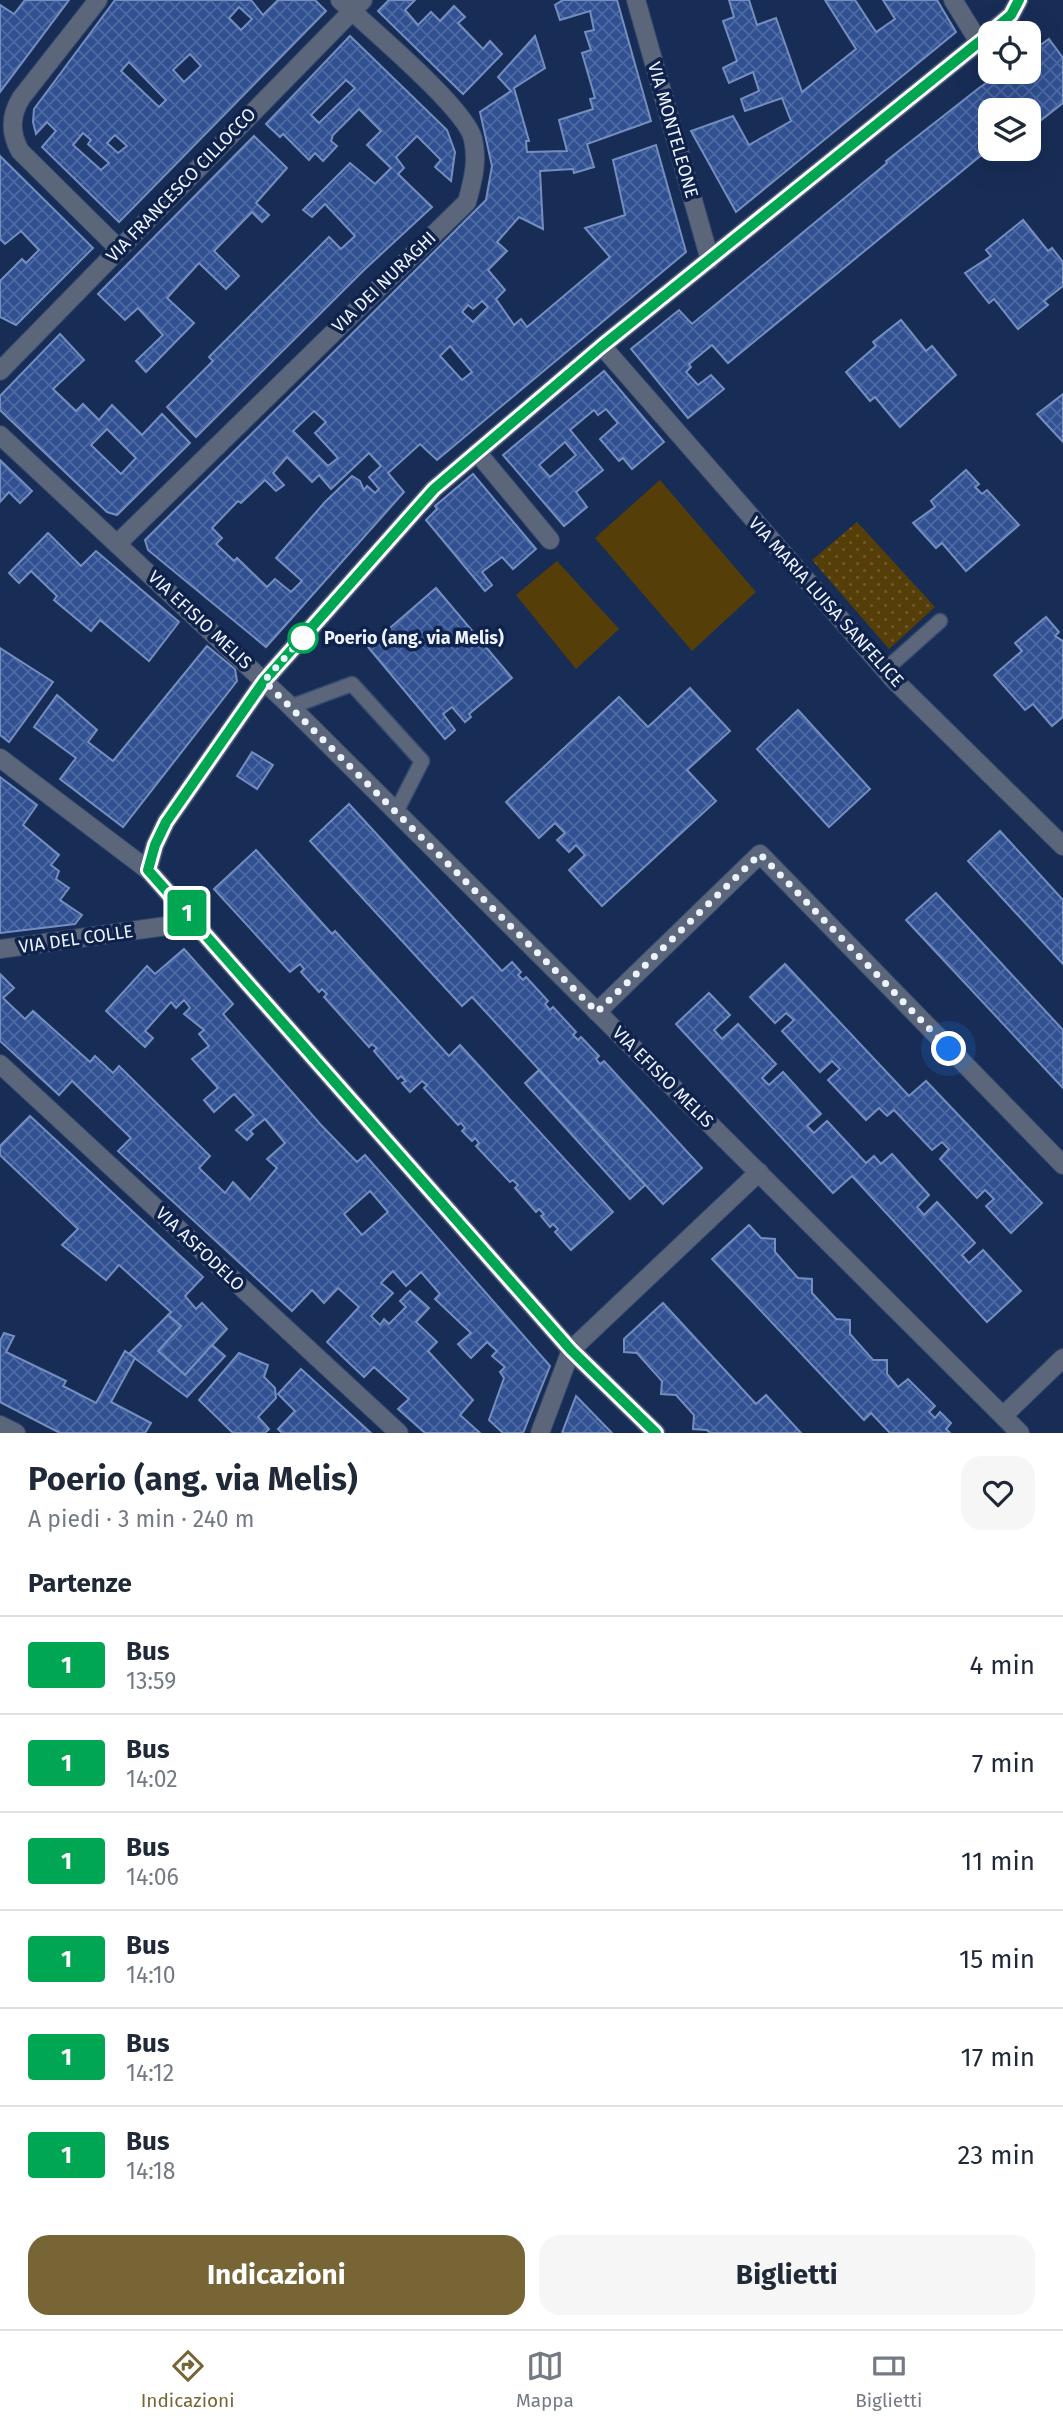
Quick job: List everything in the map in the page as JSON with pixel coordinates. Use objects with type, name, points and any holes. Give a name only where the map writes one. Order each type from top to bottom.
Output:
[{"type":"street","points":[[98,0],[14,109],[12,138],[20,151],[118,248]]},
{"type":"street","name":"VIA MONTELEONE","points":[[636,0],[710,260]]},
{"type":"street","points":[[953,0],[978,40]]},
{"type":"street","points":[[1004,21],[1011,15],[1019,0]]},
{"type":"street","name":"VIA FRANCESCO CILLOCCO","points":[[0,371],[351,4]]},
{"type":"street","name":"VIA DEI NURAGHI","points":[[117,544],[467,202],[476,172],[472,136],[454,108],[351,4]]},
{"type":"street","points":[[148,870],[155,845],[166,822],[264,681],[434,489],[602,346],[978,43]]},
{"type":"street","name":"VIA MARIA LUISA SANFELICE","points":[[602,346],[885,670],[1063,846]]},
{"type":"street","name":"VIA EFISIO MELIS","points":[[0,435],[264,681],[1020,1433]]},
{"type":"street","points":[[477,452],[550,540]]},
{"type":"street","points":[[0,758],[148,870],[571,1350],[656,1433]]},
{"type":"street","points":[[597,1012],[760,854],[1063,1165]]},
{"type":"street","name":"VIA DEL COLLE","points":[[0,949],[195,922]]},
{"type":"street","name":"VIA ASFODELO","points":[[0,1064],[399,1433]]},
{"type":"street","points":[[540,1433],[571,1350],[759,1172]]},
{"type":"street","points":[[1004,1415],[1063,1358]]},
{"type":"street","points":[[0,1425],[16,1433]]},
{"type":"lane","points":[[885,670],[940,621]]},
{"type":"lane","points":[[290,707],[352,684],[422,761],[396,812]]},
{"type":"shaded area","points":[[660,480],[756,592],[692,651],[595,538]]},
{"type":"shaded area","points":[[857,522],[935,607],[889,649],[812,560]]},
{"type":"shaded area","points":[[557,561],[619,629],[576,669],[516,595]]},
{"type":"building","points":[[25,0],[69,0],[0,92],[0,5],[14,14]]},
{"type":"building","points":[[115,0],[251,0],[263,15],[278,0],[315,0],[326,11],[119,222],[42,147],[56,131],[47,122],[36,134],[34,109]],"holes":[[[239,7],[252,19],[241,30],[229,18]],[[190,54],[201,66],[184,82],[173,70]],[[129,62],[166,100],[159,107],[121,71]],[[83,133],[91,140],[88,144],[109,163],[101,170],[73,145]],[[115,135],[127,146],[118,153],[107,143]]]},
{"type":"building","points":[[389,0],[415,0],[405,10],[418,25],[431,12],[440,21],[454,6],[465,17],[458,23],[483,49],[490,41],[502,54],[463,94],[378,11]]},
{"type":"building","points":[[563,0],[617,0],[651,121],[587,144],[594,167],[574,173],[573,169],[540,171],[543,229],[519,217],[497,242],[507,251],[488,270],[505,290],[496,299],[514,325],[521,319],[527,327],[610,257],[585,228],[625,215],[613,160],[656,145],[686,252],[437,460],[420,444],[388,473],[404,492],[266,647],[148,550],[145,540],[486,200],[492,166],[480,112],[511,91],[498,77],[535,36],[545,68],[514,88],[529,141],[526,141],[527,152],[567,151],[559,120],[593,109],[590,99],[595,98],[582,53],[591,50],[585,32],[594,30],[590,11],[560,20],[555,5]],"holes":[[[482,301],[488,307],[473,322],[462,312],[468,305],[473,309]],[[450,346],[472,372],[462,380],[440,356]],[[314,411],[326,422],[315,433],[338,458],[328,466],[293,431]],[[369,453],[381,466],[369,477],[379,489],[375,493],[367,486],[364,490],[360,481],[352,476],[325,502],[276,558],[302,581],[291,592],[275,579],[267,587],[237,558],[234,561],[216,544],[222,538],[212,528],[238,501],[241,503],[265,480],[276,491],[284,485],[273,473],[287,457],[312,482],[319,475],[331,489]]]},
{"type":"building","points":[[729,0],[749,0],[757,25],[776,18],[802,92],[856,49],[825,0],[855,0],[876,32],[895,19],[883,0],[937,0],[956,32],[736,212],[691,131],[733,116],[749,145],[791,121],[782,98],[745,111],[741,99],[759,91],[753,72],[729,83],[723,68],[737,61],[723,21],[734,17]]},
{"type":"building","points":[[350,36],[447,130],[455,152],[451,181],[435,167],[441,160],[417,136],[396,157],[404,168],[398,174],[432,207],[364,270],[196,437],[167,407],[213,361],[209,357],[329,237],[341,249],[355,236],[325,204],[312,217],[303,210],[350,163],[375,184],[391,168],[367,145],[381,131],[359,109],[333,135],[331,141],[337,146],[323,161],[315,153],[309,160],[283,134],[280,137],[266,124]],"holes":[[[346,80],[355,88],[319,123],[311,115]]]},
{"type":"building","points":[[1049,39],[1063,58],[1063,103],[1041,120],[1041,98],[978,98],[978,158],[728,363],[712,345],[689,364],[691,367],[686,372],[698,385],[711,375],[724,389],[688,418],[631,349],[679,310],[692,324],[887,163],[886,161],[985,84],[1041,84],[1041,45]]},
{"type":"building","points":[[254,136],[287,168],[256,203],[269,215],[262,222],[252,212],[214,251],[239,276],[226,289],[199,263],[167,298],[194,323],[146,372],[136,361],[163,335],[138,308],[125,320],[98,294]]},
{"type":"building","points":[[0,156],[93,248],[16,325],[0,317],[0,281],[22,259],[26,263],[39,250],[21,231],[5,244],[0,239]]},
{"type":"building","points":[[1023,220],[1048,251],[1052,248],[1063,262],[1063,286],[1044,301],[1048,305],[1018,329],[994,299],[989,303],[965,273],[991,256],[986,250]]},
{"type":"building","points":[[901,320],[926,351],[932,346],[956,375],[900,427],[875,397],[870,401],[846,372],[876,346],[873,342]]},
{"type":"building","points":[[60,334],[84,360],[53,389],[76,411],[83,404],[99,420],[112,405],[142,435],[162,414],[190,443],[117,515],[107,512],[0,410],[0,396]],"holes":[[[107,429],[136,458],[121,474],[91,445]]]},
{"type":"building","points":[[604,371],[664,442],[632,469],[623,458],[619,461],[600,439],[618,423],[606,409],[598,415],[594,410],[570,430],[603,470],[576,492],[587,507],[564,526],[503,455]],"holes":[[[565,442],[576,455],[550,477],[539,465]]]},
{"type":"building","points":[[1063,394],[1063,442],[1037,414]]},
{"type":"building","points":[[0,460],[32,491],[20,503],[9,492],[0,502]]},
{"type":"building","points":[[966,470],[979,484],[975,487],[982,494],[987,490],[1019,525],[966,571],[942,543],[936,548],[913,523],[935,507],[931,501]]},
{"type":"building","points":[[473,474],[536,549],[513,569],[502,557],[482,572],[492,585],[485,591],[426,520],[437,509],[435,506]]},
{"type":"building","points":[[48,533],[81,566],[96,551],[179,622],[149,661],[100,620],[91,631],[54,600],[57,596],[31,571],[19,583],[9,573]]},
{"type":"building","points":[[436,588],[512,678],[469,714],[471,717],[465,722],[452,707],[443,714],[455,730],[445,739],[368,647]]},
{"type":"building","points":[[1046,617],[1059,632],[1055,636],[1063,641],[1063,717],[1052,726],[1033,704],[1025,710],[994,675],[1022,651],[1015,643]]},
{"type":"building","points":[[207,646],[235,669],[237,681],[123,827],[60,779],[76,758],[34,727],[57,695],[97,730],[88,742],[113,761]]},
{"type":"building","points":[[0,648],[53,682],[9,742],[0,735]]},
{"type":"building","points":[[690,688],[730,731],[687,770],[716,801],[602,906],[569,870],[585,855],[576,845],[569,852],[557,840],[565,833],[555,823],[539,838],[506,802],[619,697],[648,727]]},
{"type":"building","points":[[798,710],[870,789],[829,827],[757,749]]},
{"type":"building","points":[[252,752],[273,765],[257,789],[237,776]]},
{"type":"building","points":[[0,777],[37,805],[23,825],[59,855],[51,865],[59,871],[56,879],[69,888],[60,900],[82,915],[75,924],[0,933]]},
{"type":"building","points":[[349,804],[502,971],[512,962],[521,972],[518,975],[523,980],[526,977],[548,1001],[545,1004],[550,1010],[553,1007],[576,1032],[573,1035],[578,1040],[581,1037],[599,1056],[596,1059],[600,1064],[604,1061],[702,1168],[663,1204],[472,997],[462,1006],[310,841]]},
{"type":"building","points":[[1000,831],[1063,900],[1063,964],[968,861]]},
{"type":"building","points":[[256,850],[332,934],[335,931],[449,1056],[460,1045],[613,1212],[571,1250],[555,1232],[558,1229],[553,1224],[550,1227],[541,1216],[544,1214],[539,1209],[536,1212],[515,1188],[518,1185],[513,1180],[510,1182],[476,1146],[479,1143],[475,1138],[472,1141],[462,1131],[465,1128],[461,1123],[458,1125],[424,1088],[427,1085],[422,1081],[410,1092],[402,1083],[406,1081],[401,1076],[398,1079],[374,1051],[377,1048],[372,1044],[369,1047],[324,997],[327,994],[322,989],[319,992],[301,972],[304,969],[300,964],[290,972],[214,889]]},
{"type":"building","points":[[936,893],[1063,1030],[1063,1088],[906,920]]},
{"type":"building","points":[[184,949],[233,1004],[223,1014],[357,1162],[365,1155],[550,1366],[523,1433],[503,1433],[489,1420],[504,1378],[500,1372],[505,1367],[492,1356],[497,1351],[487,1342],[471,1358],[458,1344],[471,1333],[435,1299],[440,1294],[421,1272],[406,1286],[393,1271],[381,1283],[393,1293],[371,1316],[380,1325],[384,1319],[389,1324],[406,1307],[400,1301],[410,1291],[429,1308],[416,1322],[437,1342],[428,1351],[473,1400],[460,1415],[480,1433],[425,1433],[398,1409],[409,1399],[374,1367],[364,1377],[327,1342],[359,1307],[338,1288],[324,1303],[312,1290],[292,1311],[118,1151],[131,1138],[72,1081],[59,1095],[0,1041],[0,974],[14,988],[3,998],[25,1019],[33,1011],[90,1062],[95,1056],[113,1073],[119,1066],[210,1156],[199,1168],[225,1193],[233,1182],[250,1200],[277,1168],[267,1159],[285,1143],[265,1119],[250,1131],[253,1134],[247,1140],[236,1130],[254,1115],[234,1094],[214,1112],[204,1100],[218,1088],[192,1059],[209,1046],[199,1034],[204,1030],[184,1014],[190,1008],[184,1000],[176,1008],[171,1002],[145,1031],[153,1038],[145,1047],[106,1011],[147,966],[155,974]],"holes":[[[370,1191],[388,1212],[362,1235],[344,1214]]]},
{"type":"building","points":[[785,964],[909,1096],[926,1081],[1042,1203],[1011,1233],[986,1206],[994,1199],[985,1190],[977,1198],[940,1159],[949,1149],[942,1142],[932,1150],[894,1110],[887,1116],[879,1108],[866,1120],[828,1080],[840,1069],[832,1061],[820,1072],[782,1031],[794,1020],[786,1013],[775,1023],[750,997]]},
{"type":"building","points":[[709,993],[730,1015],[714,1030],[722,1039],[738,1024],[776,1064],[762,1078],[769,1085],[783,1072],[821,1114],[807,1126],[814,1133],[827,1121],[866,1163],[874,1156],[881,1164],[892,1154],[929,1195],[917,1207],[924,1215],[937,1202],[975,1243],[962,1255],[969,1263],[983,1250],[1021,1291],[987,1322],[852,1176],[833,1193],[676,1024]]},
{"type":"building","points":[[539,1070],[645,1185],[630,1199],[525,1083]]},
{"type":"building","points":[[30,1116],[203,1277],[185,1296],[196,1309],[202,1303],[227,1329],[185,1375],[158,1351],[181,1326],[168,1315],[171,1312],[119,1265],[106,1280],[62,1245],[78,1229],[0,1155],[0,1146]]},
{"type":"building","points":[[749,1225],[761,1238],[775,1239],[775,1252],[798,1278],[812,1279],[812,1293],[836,1319],[850,1320],[850,1334],[873,1360],[887,1360],[887,1374],[898,1387],[908,1379],[935,1406],[929,1412],[935,1418],[940,1412],[951,1423],[946,1429],[950,1433],[890,1433],[871,1413],[864,1420],[712,1259]]},
{"type":"building","points":[[663,1303],[756,1404],[766,1395],[801,1433],[710,1433],[707,1430],[693,1429],[694,1415],[676,1395],[661,1394],[662,1381],[637,1353],[624,1352],[624,1339]]},
{"type":"building","points":[[168,1315],[181,1326],[158,1351],[185,1375],[212,1345],[225,1356],[187,1397],[129,1354]]},
{"type":"building","points":[[4,1333],[14,1336],[6,1352],[66,1381],[63,1386],[96,1403],[125,1351],[135,1358],[111,1402],[151,1423],[145,1433],[60,1433],[0,1402],[0,1341]]},
{"type":"building","points":[[239,1353],[268,1365],[264,1377],[275,1388],[276,1398],[258,1417],[269,1429],[265,1433],[233,1433],[199,1400]]},
{"type":"building","points":[[301,1369],[371,1433],[282,1433],[278,1429],[295,1411],[278,1394]]},
{"type":"building","points":[[576,1396],[612,1433],[562,1433]]},
{"type":"bus line","name":"1","points":[[656,1433],[571,1350],[148,870],[155,845],[166,822],[264,681],[434,489],[602,346],[979,42],[1011,15],[1019,0]]},
{"type":"place","name":"Poerio (ang. via Melis)","points":[[303,638]]},
{"type":"route","points":[[303,638],[306,634],[264,681],[597,1012],[760,854],[949,1049]]}]
